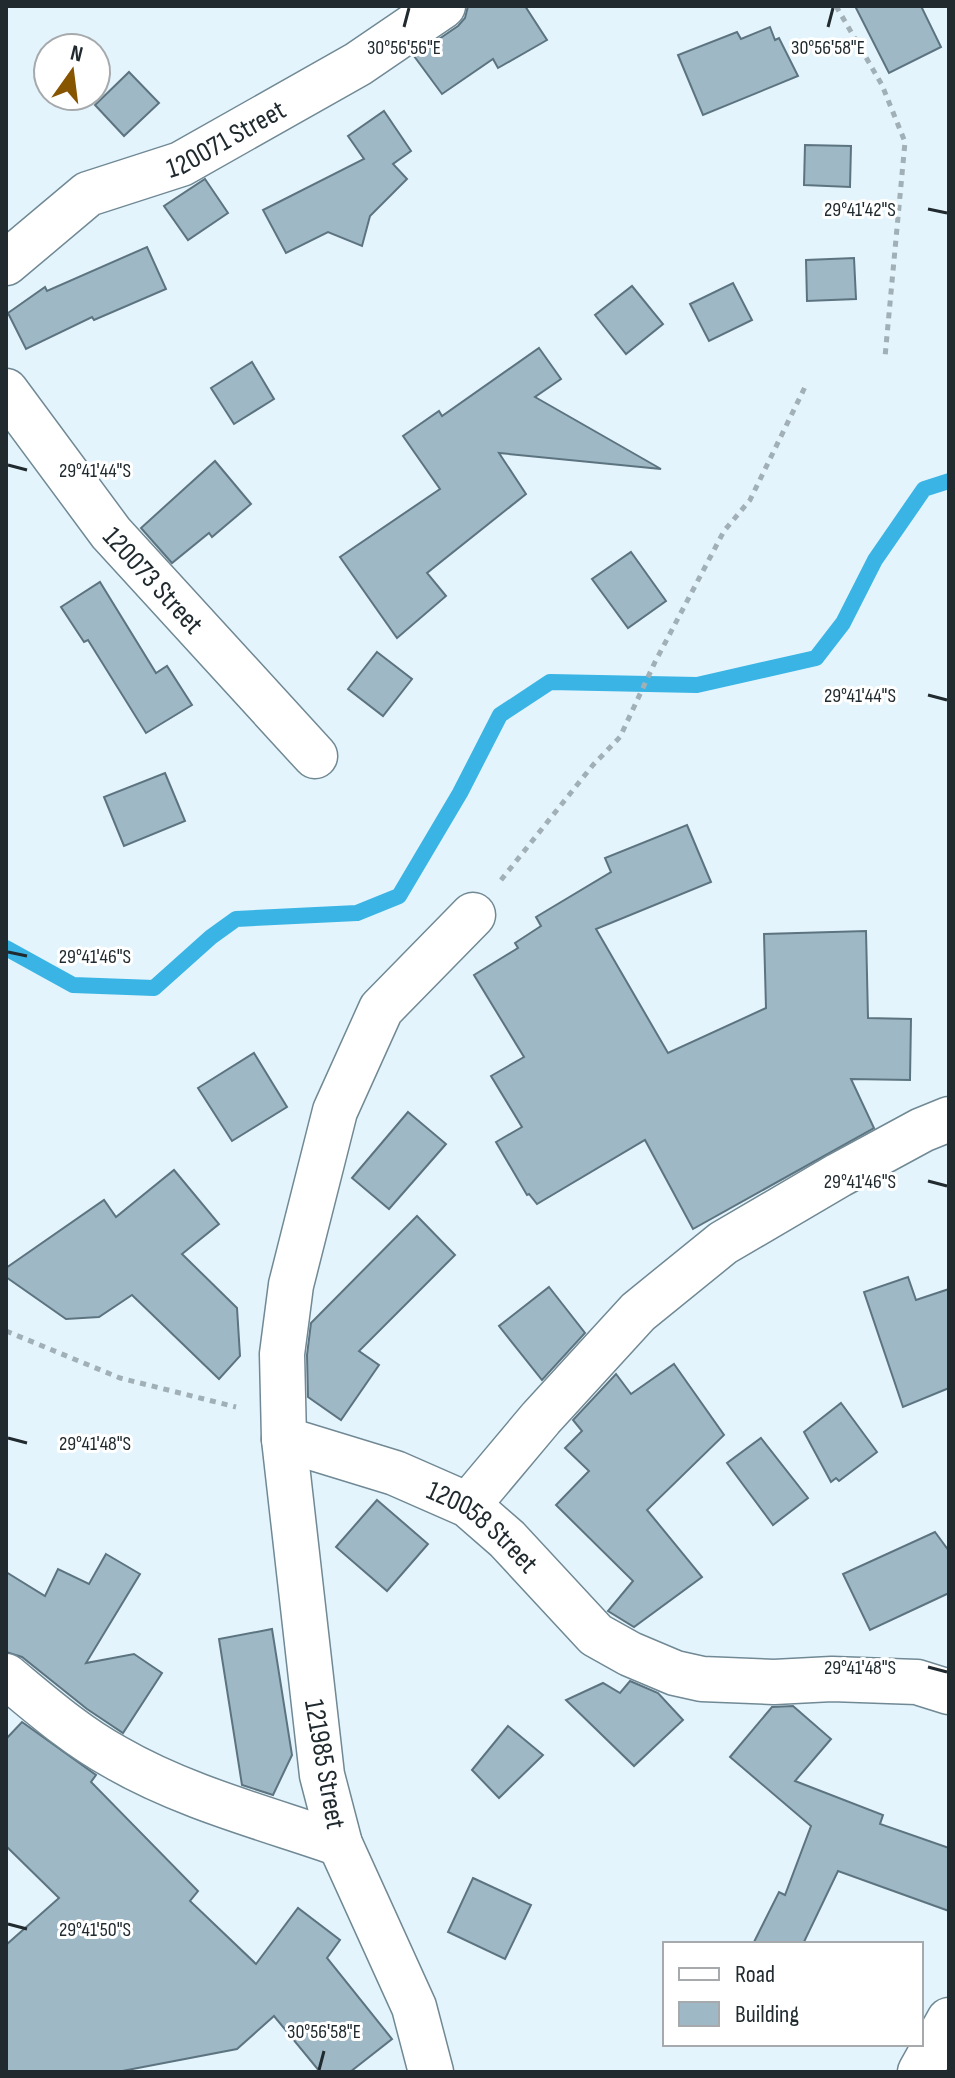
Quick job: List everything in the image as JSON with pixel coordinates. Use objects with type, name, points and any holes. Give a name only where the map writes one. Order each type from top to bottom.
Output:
[{"type":"street","name":"120071 Street","points":[[6,263],[88,194],[181,164],[358,64],[443,6]]},
{"type":"street","name":"120073 Street","points":[[6,391],[111,533],[315,756]]},
{"type":"street","name":"121985 Street","points":[[431,2072],[414,2007],[340,1844],[322,1775],[284,1439],[282,1354],[291,1285],[335,1111],[381,1009],[473,915]]},
{"type":"street","points":[[468,1505],[541,1418],[638,1312],[723,1243],[839,1175],[922,1130],[949,1119]]},
{"type":"street","name":"120058 Street","points":[[284,1439],[395,1473],[468,1505],[507,1539],[596,1635],[675,1673],[702,1679],[774,1682],[832,1679],[917,1682],[949,1692]]},
{"type":"street","points":[[6,1676],[70,1729],[116,1758],[177,1787],[340,1844]]},
{"type":"street","points":[[920,2072],[949,2020]]},
{"type":"path","points":[[836,6],[882,85],[905,142],[885,357]]},
{"type":"path","points":[[473,915],[593,765],[620,737],[655,662],[724,531],[750,500],[805,387]]},
{"type":"path","points":[[6,1331],[120,1378],[248,1409],[284,1439]]},
{"type":"building","points":[[468,6],[525,6],[547,40],[498,68],[493,59],[442,94],[414,56],[458,26],[465,18]]},
{"type":"building","points":[[855,6],[921,6],[941,47],[889,73]]},
{"type":"building","points":[[770,27],[798,76],[703,115],[678,55],[737,32],[741,39]]},
{"type":"building","points":[[129,72],[159,103],[124,136],[102,112],[112,112],[112,88]]},
{"type":"building","points":[[384,111],[411,151],[393,164],[407,179],[370,216],[362,246],[328,232],[286,253],[263,210],[364,159],[348,136]]},
{"type":"building","points":[[805,145],[851,146],[850,187],[804,185]]},
{"type":"building","points":[[205,179],[228,213],[188,240],[164,206]]},
{"type":"building","points":[[147,247],[166,289],[94,320],[92,317],[26,349],[8,313],[45,287],[47,291]]},
{"type":"building","points":[[854,258],[856,299],[807,301],[806,260]]},
{"type":"building","points":[[733,283],[752,320],[709,341],[690,304]]},
{"type":"building","points":[[632,286],[663,324],[626,354],[595,315]]},
{"type":"building","points":[[539,348],[561,379],[535,397],[661,469],[499,453],[526,494],[427,573],[446,596],[397,638],[340,557],[440,489],[403,436],[439,411],[442,416]]},
{"type":"building","points":[[252,362],[274,399],[234,424],[211,388]]},
{"type":"building","points":[[215,461],[251,504],[212,537],[209,533],[172,563],[141,528]]},
{"type":"building","points":[[631,552],[666,601],[628,628],[592,579]]},
{"type":"building","points":[[100,582],[156,673],[167,666],[192,705],[146,733],[88,640],[84,642],[61,607]]},
{"type":"building","points":[[377,652],[412,679],[383,716],[348,689]]},
{"type":"building","points":[[165,773],[185,821],[124,846],[104,797]]},
{"type":"building","points":[[687,825],[711,882],[596,929],[668,1053],[766,1008],[764,934],[866,931],[868,1018],[911,1019],[910,1080],[851,1079],[874,1128],[693,1229],[645,1140],[537,1204],[527,1195],[496,1142],[522,1127],[491,1076],[524,1057],[474,975],[518,948],[515,943],[541,926],[536,917],[611,872],[605,858]]},
{"type":"building","points":[[254,1053],[287,1107],[232,1141],[198,1088]]},
{"type":"building","points":[[408,1112],[446,1144],[389,1209],[352,1178]]},
{"type":"building","points":[[174,1170],[219,1224],[182,1254],[237,1308],[240,1356],[219,1379],[132,1295],[99,1317],[66,1319],[6,1277],[6,1268],[104,1200],[116,1217]]},
{"type":"building","points":[[417,1216],[455,1255],[359,1351],[379,1365],[341,1420],[308,1397],[307,1355],[311,1323]]},
{"type":"building","points":[[908,1277],[916,1300],[949,1289],[949,1388],[903,1407],[864,1292]]},
{"type":"building","points":[[549,1287],[585,1333],[542,1380],[499,1326]]},
{"type":"building","points":[[674,1364],[724,1435],[647,1510],[702,1577],[634,1627],[608,1611],[633,1581],[556,1505],[589,1471],[565,1448],[582,1431],[573,1420],[616,1374],[631,1394]]},
{"type":"building","points":[[841,1403],[877,1452],[839,1481],[836,1478],[831,1482],[804,1432]]},
{"type":"building","points":[[761,1438],[808,1498],[773,1525],[727,1463]]},
{"type":"building","points":[[377,1500],[428,1544],[387,1591],[336,1547]]},
{"type":"building","points":[[935,1532],[949,1551],[949,1593],[870,1630],[843,1574]]},
{"type":"building","points":[[106,1554],[140,1574],[86,1663],[134,1654],[162,1673],[123,1733],[87,1709],[22,1657],[6,1652],[6,1572],[45,1596],[58,1569],[89,1584]]},
{"type":"building","points":[[272,1629],[292,1755],[273,1795],[242,1785],[219,1639]]},
{"type":"building","points":[[630,1681],[658,1693],[683,1720],[634,1766],[566,1700],[603,1683],[620,1693]]},
{"type":"building","points":[[793,1706],[831,1739],[795,1781],[883,1815],[880,1824],[949,1848],[949,1911],[838,1871],[804,1942],[754,1942],[779,1892],[785,1895],[811,1826],[730,1757],[772,1707]]},
{"type":"building","points":[[22,1722],[96,1775],[91,1782],[198,1891],[190,1901],[256,1964],[298,1908],[340,1940],[327,1958],[392,2039],[350,2072],[320,2072],[274,2016],[237,2049],[117,2072],[6,2072],[6,1945],[59,1898],[6,1846],[6,1739]]},
{"type":"building","points":[[508,1726],[543,1755],[499,1798],[472,1770]]},
{"type":"building","points":[[473,1878],[531,1905],[505,1959],[448,1932]]},
{"type":"waterway","points":[[6,948],[73,985],[154,988],[236,919],[357,913],[399,896],[460,793],[500,715],[550,682],[697,685],[816,658],[843,623],[875,560],[924,489],[949,481]]}]
